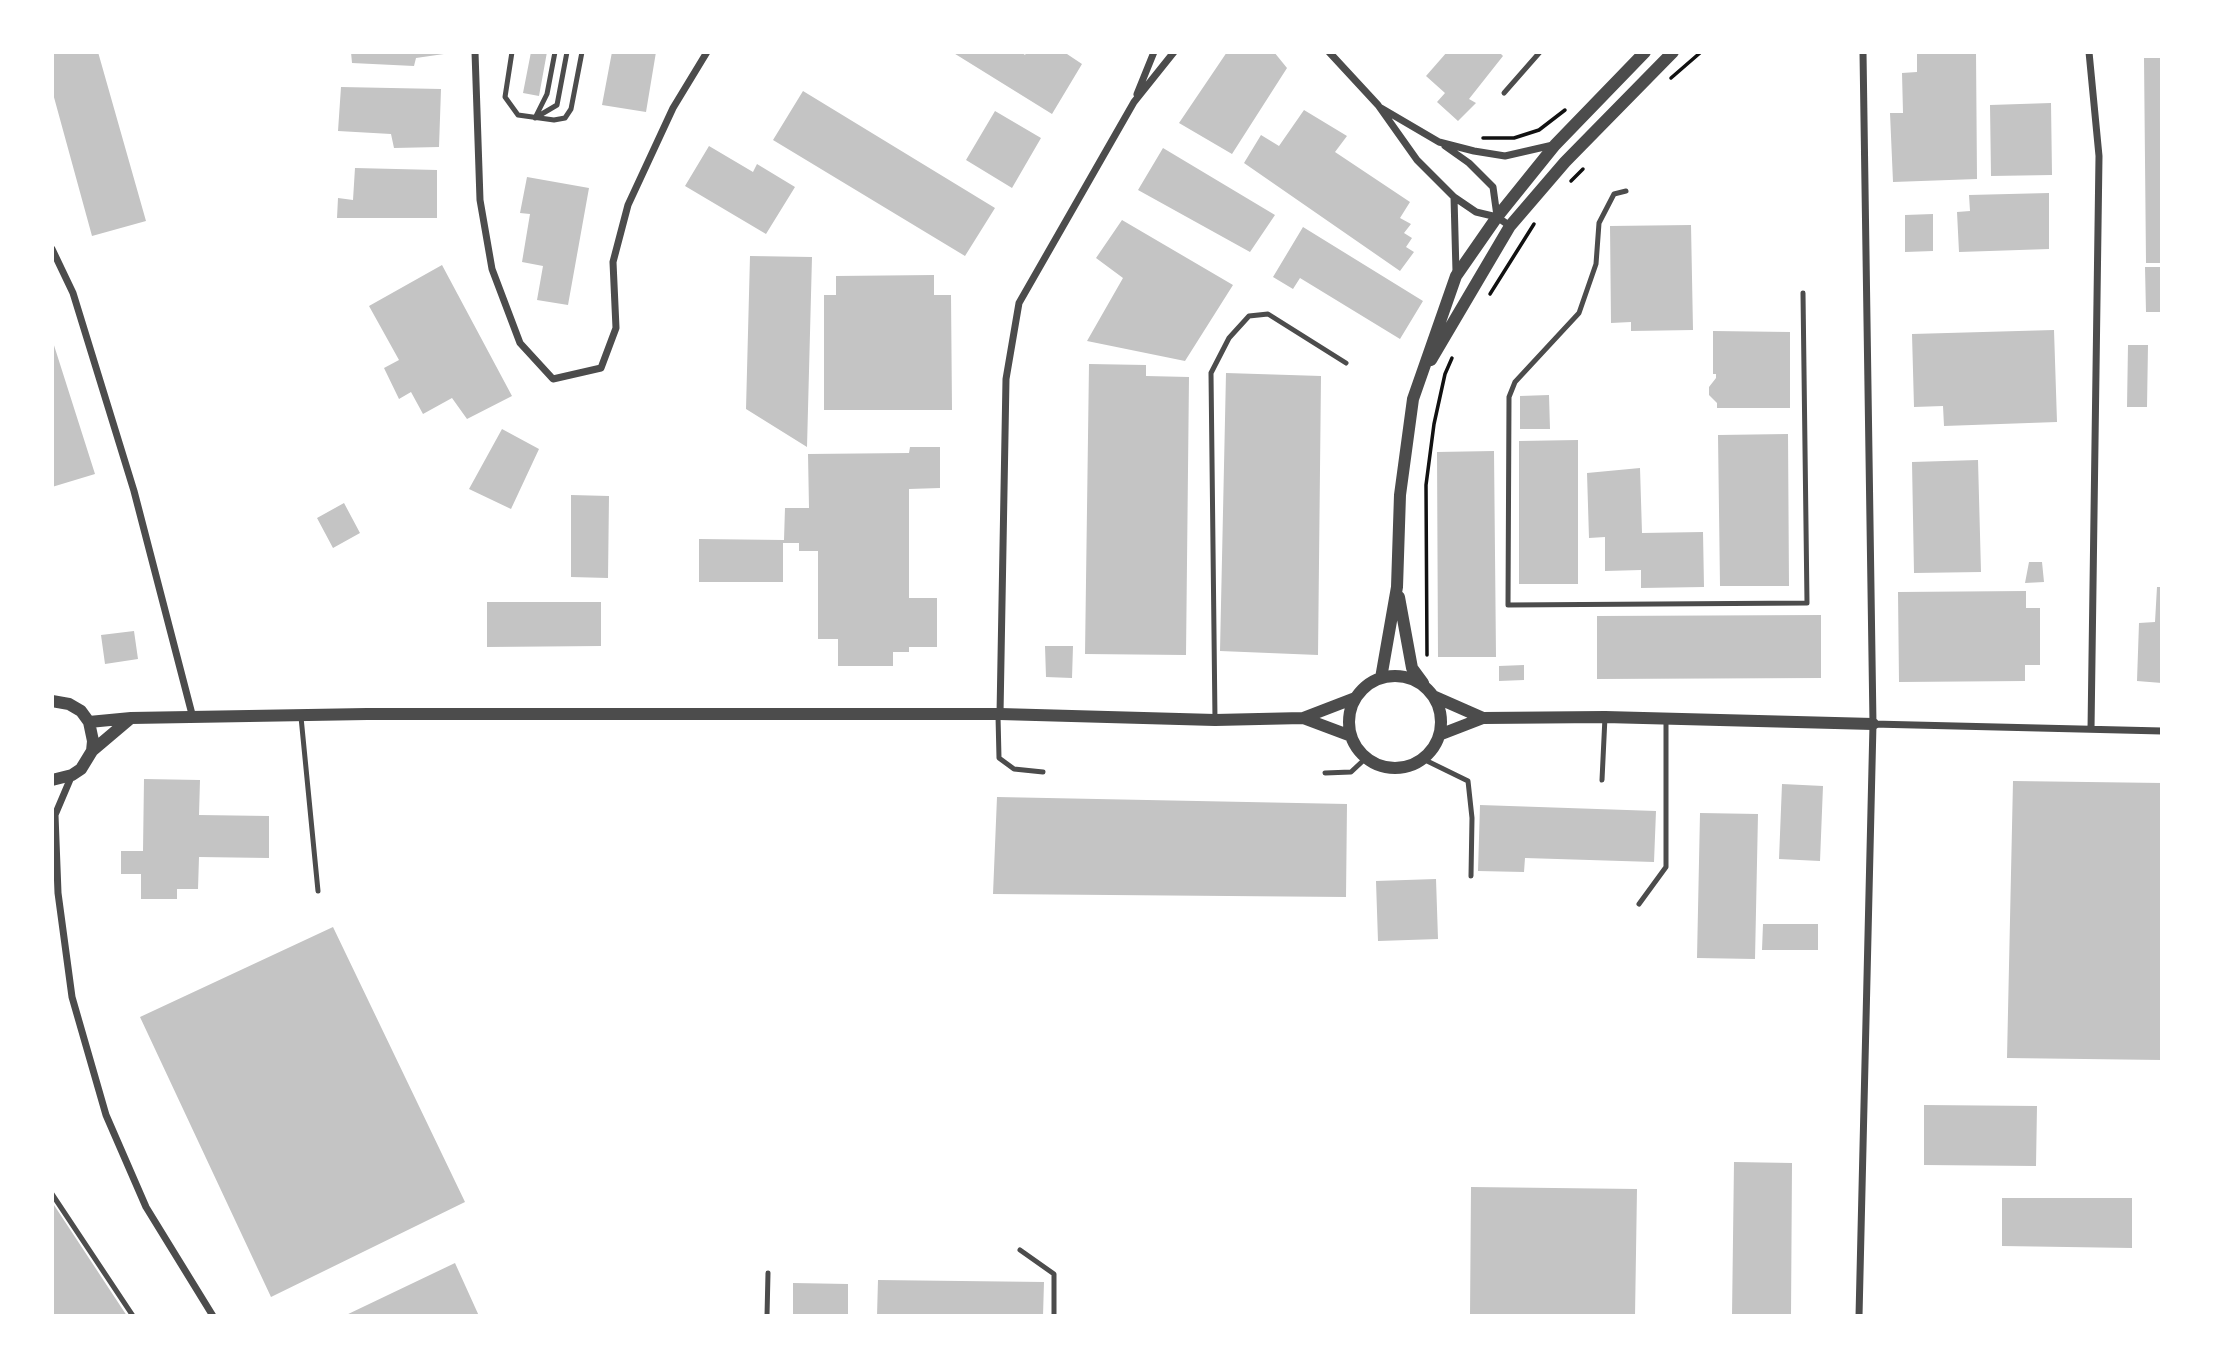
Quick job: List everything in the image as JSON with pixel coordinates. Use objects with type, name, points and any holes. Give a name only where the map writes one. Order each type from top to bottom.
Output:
[{"type":"street","points":[[475,52],[480,200],[492,269],[520,343],[553,379],[601,368],[616,328],[613,262],[628,205],[673,108],[707,52]]},
{"type":"street","points":[[999,715],[1006,379],[1019,303],[1134,102],[1150,62],[1151,52]]},
{"type":"street","points":[[1134,102],[1174,52]]},
{"type":"street","points":[[1329,52],[1378,105],[1417,160],[1454,197],[1476,212],[1497,217],[1510,226]]},
{"type":"street","points":[[1381,678],[1397,587],[1400,495],[1413,399],[1456,276],[1497,217],[1555,145],[1645,52]]},
{"type":"street","points":[[1422,375],[1510,226],[1564,162],[1674,52]]},
{"type":"street","points":[[1859,1315],[1873,724],[1863,52]]},
{"type":"street","points":[[2089,52],[2099,156],[2091,729]]},
{"type":"street","points":[[1378,105],[1469,163],[1493,187],[1497,217]]},
{"type":"street","points":[[1439,142],[1505,156],[1555,145]]},
{"type":"street","points":[[1454,197],[1456,276]]},
{"type":"street","points":[[52,249],[73,293],[134,491],[193,718]]},
{"type":"street","points":[[1397,587],[1412,668],[1439,708],[1440,735]]},
{"type":"street","points":[[1350,736],[1350,710],[1355,698],[1381,678],[1405,677],[1483,718]]},
{"type":"street","points":[[89,722],[131,718],[367,714],[999,715],[1215,720],[1303,718],[1355,698]]},
{"type":"street","points":[[52,701],[69,704],[89,722],[93,732],[92,751]]},
{"type":"street","points":[[52,780],[72,775],[81,769],[92,751],[131,718]]},
{"type":"street","points":[[1303,718],[1350,736],[1366,758],[1379,766],[1394,769],[1423,759],[1440,735],[1483,718],[1667,719],[2161,731]]},
{"type":"street","points":[[55,815],[72,775]]},
{"type":"street","points":[[52,806],[55,815],[58,893],[72,997],[106,1115],[145,1207],[213,1315]]},
{"type":"lane","points":[[512,52],[505,97],[518,115],[536,118],[565,118],[571,109],[582,52]]},
{"type":"lane","points":[[536,118],[547,94],[555,52]]},
{"type":"lane","points":[[536,118],[557,105],[567,52]]},
{"type":"lane","points":[[1504,93],[1540,52]]},
{"type":"lane","points":[[1626,191],[1614,194],[1598,223],[1596,264],[1578,313],[1515,382],[1509,397],[1508,605],[1807,603],[1803,293]]},
{"type":"lane","points":[[1215,720],[1211,373],[1229,338],[1249,316],[1268,314],[1346,363]]},
{"type":"lane","points":[[999,715],[999,758],[1014,769],[1043,772]]},
{"type":"lane","points":[[301,716],[318,891]]},
{"type":"lane","points":[[1602,780],[1605,718]]},
{"type":"lane","points":[[1639,904],[1666,867],[1667,719]]},
{"type":"lane","points":[[1325,772],[1351,772],[1366,758]]},
{"type":"lane","points":[[1423,759],[1468,781],[1472,818],[1471,876]]},
{"type":"lane","points":[[52,1194],[133,1315]]},
{"type":"lane","points":[[1020,1250],[1054,1274],[1054,1315]]},
{"type":"lane","points":[[767,1315],[768,1273]]},
{"type":"path","points":[[1669,79],[1701,52]]},
{"type":"path","points":[[1481,138],[1514,138],[1539,130],[1576,105]]},
{"type":"path","points":[[1566,187],[1590,161]]},
{"type":"path","points":[[1489,295],[1535,222]]},
{"type":"path","points":[[1427,660],[1426,485],[1434,424],[1445,374],[1453,355]]},
{"type":"building","points":[[52,52],[98,52],[146,221],[92,236],[52,90]]},
{"type":"building","points":[[351,52],[444,54],[416,58],[414,66],[352,63]]},
{"type":"building","points":[[531,52],[547,52],[539,96],[523,93]]},
{"type":"building","points":[[612,52],[656,52],[646,112],[602,105]]},
{"type":"building","points":[[952,52],[1021,52],[1025,55],[1027,52],[1064,52],[1082,64],[1052,114]]},
{"type":"building","points":[[1227,52],[1274,52],[1287,68],[1232,154],[1179,123]]},
{"type":"building","points":[[1447,52],[1499,52],[1503,56],[1469,99],[1476,103],[1458,121],[1437,102],[1445,93],[1426,76]]},
{"type":"building","points":[[1917,52],[1976,52],[1977,179],[1893,182],[1890,113],[1903,113],[1902,73],[1917,72]]},
{"type":"building","points":[[2144,58],[2162,58],[2162,263],[2146,263]]},
{"type":"building","points":[[341,87],[441,89],[439,147],[394,148],[391,134],[338,131]]},
{"type":"building","points":[[803,91],[995,208],[965,256],[773,140]]},
{"type":"building","points":[[2051,103],[2052,175],[1991,176],[1990,105]]},
{"type":"building","points":[[1304,110],[1347,136],[1335,152],[1410,202],[1400,218],[1411,224],[1404,233],[1412,238],[1406,247],[1414,252],[1400,271],[1244,163],[1261,135],[1279,146]]},
{"type":"building","points":[[995,111],[1041,138],[1012,188],[966,160]]},
{"type":"building","points":[[709,146],[753,172],[757,164],[795,187],[766,234],[685,186]]},
{"type":"building","points":[[1163,148],[1275,215],[1250,252],[1138,190]]},
{"type":"building","points":[[355,168],[437,170],[437,218],[337,218],[338,198],[353,200]]},
{"type":"building","points":[[527,177],[589,188],[568,305],[537,300],[543,266],[522,262],[530,214],[520,213]]},
{"type":"building","points":[[2049,193],[2049,249],[1959,252],[1957,212],[1970,211],[1969,195]]},
{"type":"building","points":[[1933,214],[1933,251],[1905,252],[1905,215]]},
{"type":"building","points":[[1122,220],[1233,285],[1185,361],[1087,341],[1123,278],[1096,258]]},
{"type":"building","points":[[1691,225],[1693,330],[1631,331],[1631,322],[1611,323],[1610,226]]},
{"type":"building","points":[[1303,227],[1423,301],[1400,339],[1300,278],[1293,289],[1273,277]]},
{"type":"building","points":[[750,256],[812,257],[807,447],[746,409]]},
{"type":"building","points":[[442,265],[512,396],[467,419],[452,398],[423,414],[411,392],[399,399],[384,368],[399,360],[369,306]]},
{"type":"building","points":[[2145,267],[2162,267],[2162,312],[2146,312]]},
{"type":"building","points":[[934,275],[934,295],[951,295],[952,410],[824,410],[824,295],[836,295],[836,276]]},
{"type":"building","points":[[2054,330],[2057,422],[1944,426],[1943,406],[1914,407],[1912,334]]},
{"type":"building","points":[[1713,331],[1790,332],[1790,408],[1717,408],[1717,403],[1709,395],[1709,387],[1716,378],[1716,374],[1713,374]]},
{"type":"building","points":[[52,339],[95,474],[52,487]]},
{"type":"building","points":[[2128,345],[2148,345],[2147,407],[2127,407]]},
{"type":"building","points":[[1089,364],[1146,365],[1146,376],[1189,377],[1186,655],[1085,654]]},
{"type":"building","points":[[1226,373],[1321,376],[1318,655],[1220,651]]},
{"type":"building","points":[[1549,395],[1550,429],[1520,429],[1520,396]]},
{"type":"building","points":[[502,429],[539,449],[511,509],[469,489]]},
{"type":"building","points":[[1788,434],[1789,586],[1720,586],[1718,435]]},
{"type":"building","points":[[1578,440],[1578,584],[1519,584],[1519,441]]},
{"type":"building","points":[[910,447],[940,447],[940,488],[909,489],[909,598],[937,598],[937,647],[909,647],[909,652],[893,652],[893,666],[838,666],[838,639],[818,639],[818,551],[799,551],[799,543],[783,543],[783,582],[699,582],[699,539],[784,540],[785,508],[809,508],[808,454],[909,453]]},
{"type":"building","points":[[1494,451],[1496,657],[1438,657],[1437,452]]},
{"type":"building","points":[[1978,460],[1981,572],[1914,573],[1912,462]]},
{"type":"building","points":[[1640,468],[1642,533],[1703,532],[1704,587],[1641,588],[1641,570],[1605,571],[1605,537],[1589,538],[1587,473]]},
{"type":"building","points":[[571,495],[609,496],[608,578],[571,577]]},
{"type":"building","points":[[344,503],[360,533],[333,548],[317,518]]},
{"type":"building","points":[[2029,562],[2042,562],[2044,582],[2025,583]]},
{"type":"building","points":[[2157,587],[2162,587],[2162,683],[2137,681],[2139,623],[2155,622]]},
{"type":"building","points":[[2026,591],[2026,608],[2040,608],[2040,665],[2025,665],[2025,681],[1899,682],[1898,592]]},
{"type":"building","points":[[487,602],[601,602],[601,646],[487,647]]},
{"type":"building","points":[[1821,615],[1821,678],[1597,679],[1597,616]]},
{"type":"building","points":[[134,631],[138,659],[105,664],[101,635]]},
{"type":"building","points":[[1045,646],[1073,646],[1072,678],[1046,677]]},
{"type":"building","points":[[1524,665],[1524,680],[1499,681],[1499,666]]},
{"type":"building","points":[[144,779],[200,780],[199,815],[269,816],[269,858],[199,857],[198,889],[177,889],[177,899],[141,899],[141,874],[121,874],[121,851],[143,851]]},
{"type":"building","points":[[2013,781],[2162,783],[2162,1060],[2007,1058]]},
{"type":"building","points":[[1782,784],[1823,786],[1820,861],[1779,859]]},
{"type":"building","points":[[997,797],[1347,804],[1346,897],[993,894]]},
{"type":"building","points":[[1480,805],[1656,811],[1654,862],[1525,858],[1524,872],[1478,871]]},
{"type":"building","points":[[1700,813],[1758,814],[1755,959],[1697,958]]},
{"type":"building","points":[[1436,879],[1438,939],[1378,941],[1376,881]]},
{"type":"building","points":[[1763,924],[1818,924],[1818,950],[1762,950]]},
{"type":"building","points":[[333,927],[465,1202],[271,1297],[140,1017]]},
{"type":"building","points":[[1924,1105],[2037,1106],[2036,1166],[1924,1165]]},
{"type":"building","points":[[1734,1162],[1792,1163],[1791,1316],[1732,1316]]},
{"type":"building","points":[[1471,1187],[1637,1189],[1635,1316],[1470,1316]]},
{"type":"building","points":[[2002,1198],[2132,1198],[2132,1248],[2002,1246]]},
{"type":"building","points":[[52,1202],[127,1316],[52,1316]]},
{"type":"building","points":[[455,1263],[479,1316],[344,1316]]},
{"type":"building","points":[[878,1280],[1044,1282],[1043,1316],[877,1316]]},
{"type":"building","points":[[793,1283],[848,1284],[848,1316],[793,1316]]}]
